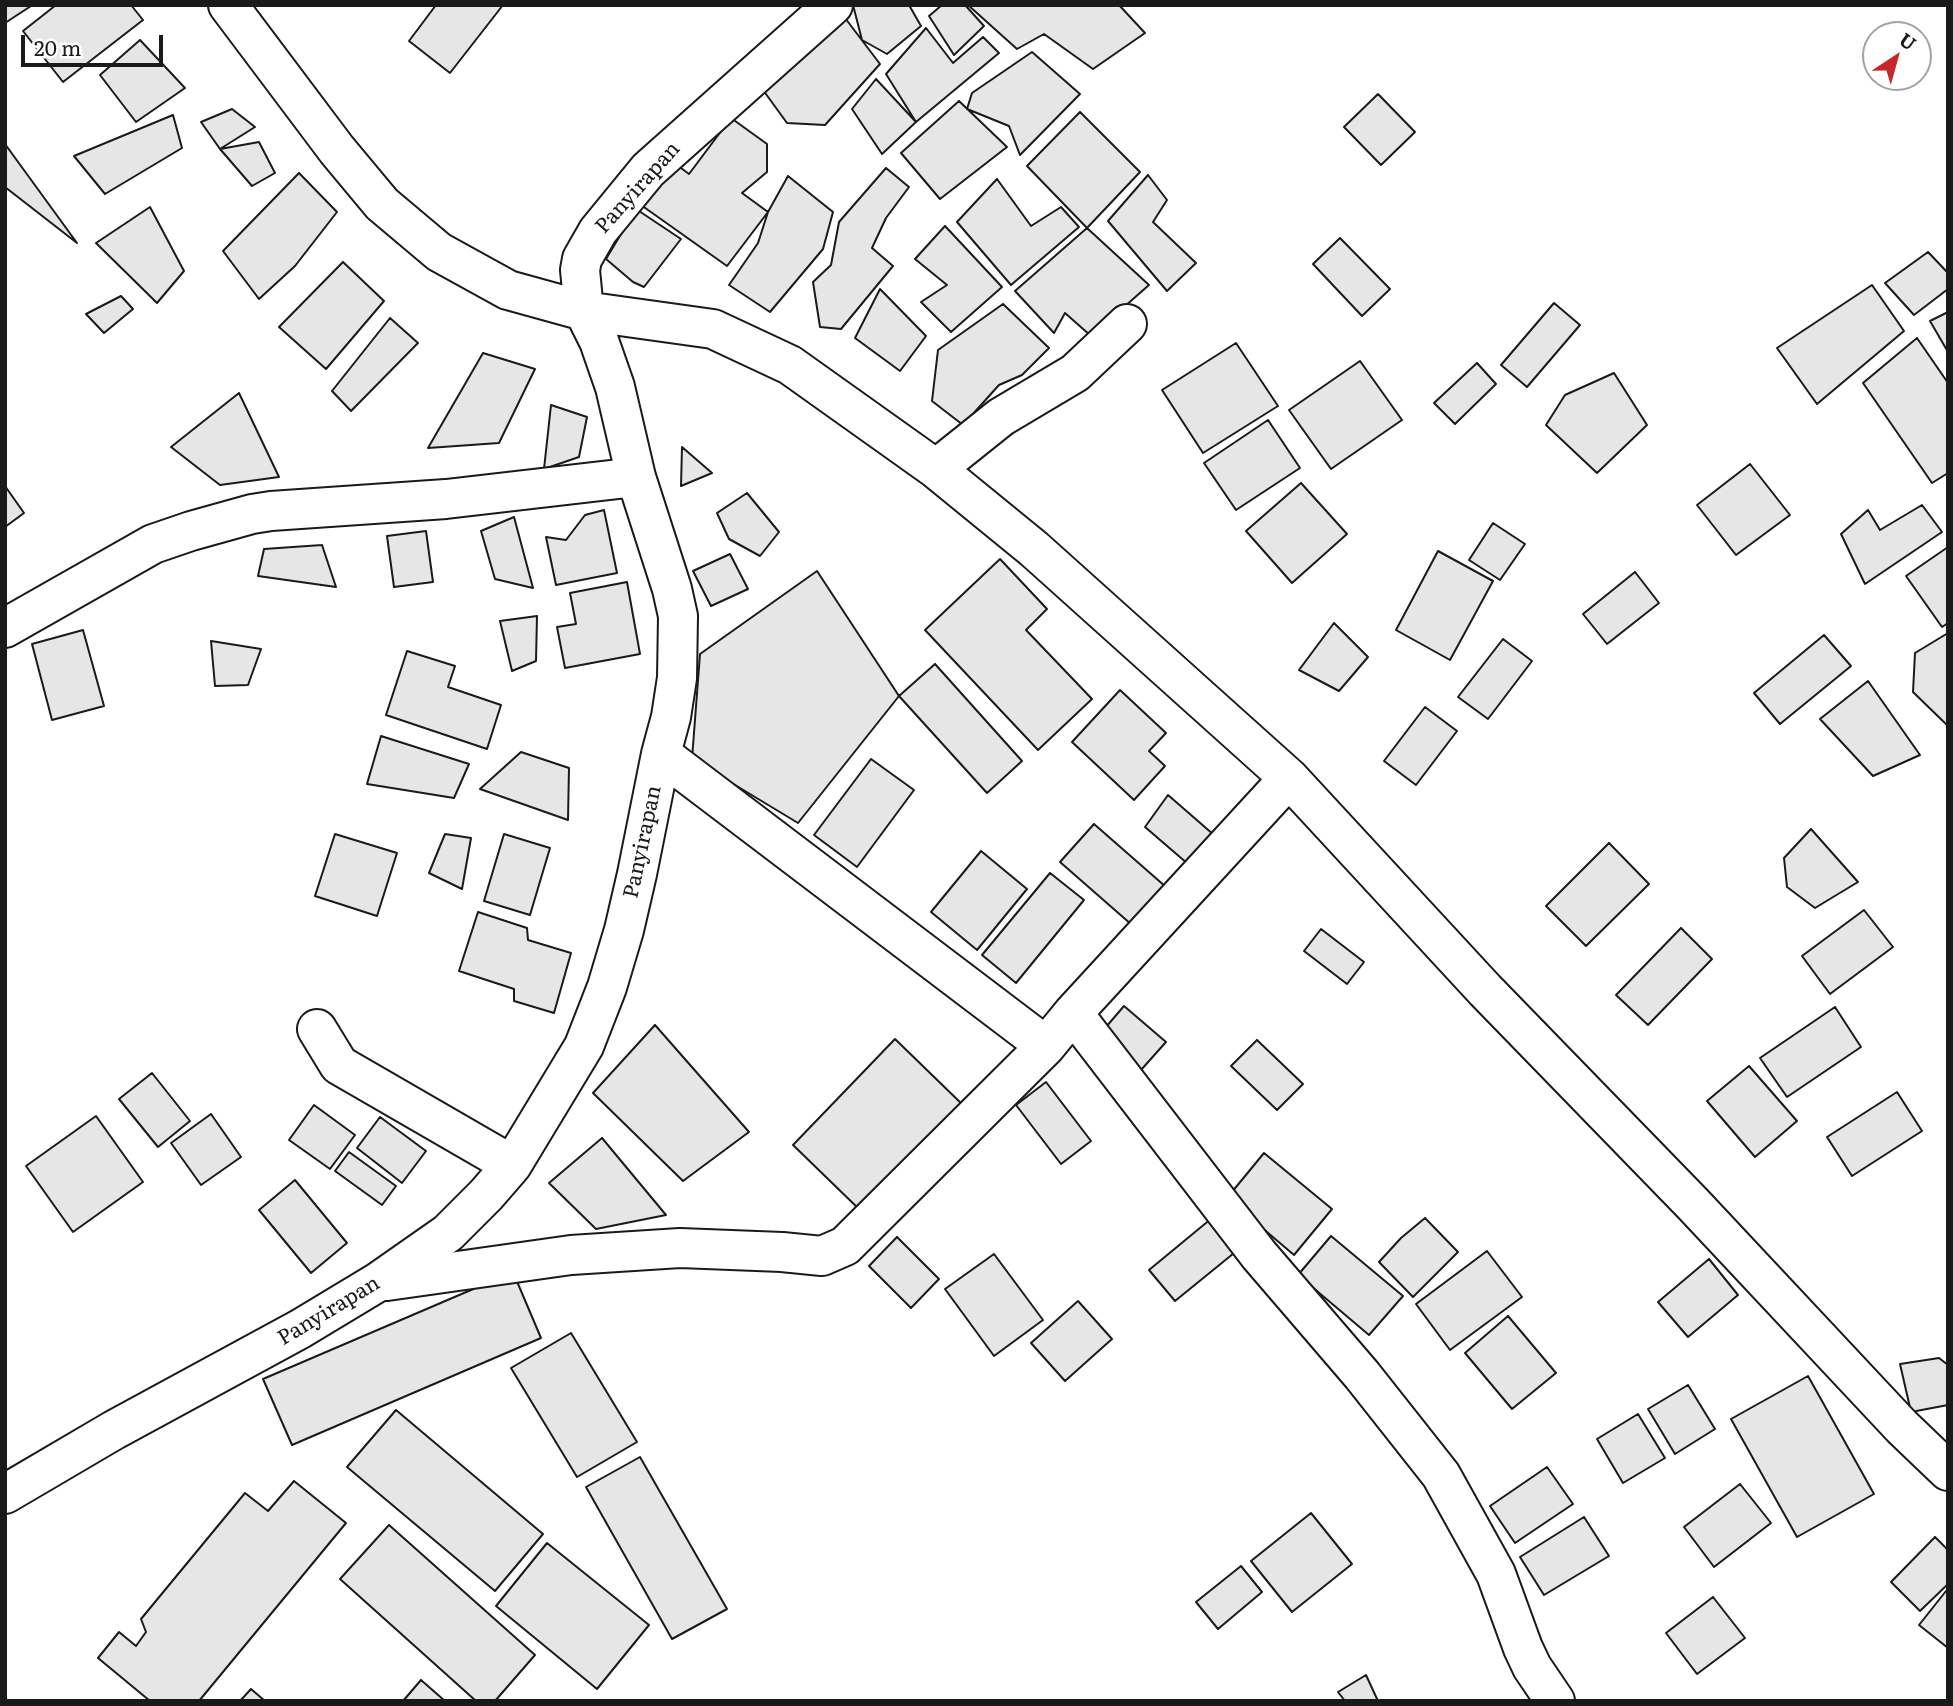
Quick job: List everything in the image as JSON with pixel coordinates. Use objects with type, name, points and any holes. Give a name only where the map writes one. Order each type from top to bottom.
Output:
[{"type":"street","points":[[228,5],[337,150],[382,204],[439,252],[508,290],[584,311],[713,329],[790,365],[936,469],[1034,549],[1289,778],[1486,990],[1693,1204],[1902,1427],[1948,1471]]},
{"type":"street","name":"Panyirapan","points":[[5,1494],[114,1430],[300,1329],[378,1282],[448,1233],[512,1165],[584,1046],[607,987],[637,874],[671,717],[677,678],[678,616],[636,477],[615,387],[599,341],[584,311],[580,270],[582,259],[593,238],[657,162],[833,5]]},
{"type":"street","points":[[936,469],[1001,417],[1074,373],[1128,324]]},
{"type":"street","points":[[5,628],[153,544],[252,514],[446,499],[636,477]]},
{"type":"street","points":[[661,754],[1046,1045]]},
{"type":"street","points":[[378,1282],[571,1255],[680,1248],[822,1256],[845,1246],[1046,1045],[1289,778]]},
{"type":"street","points":[[1073,1013],[1259,1255],[1362,1375],[1441,1475],[1496,1574],[1532,1667],[1555,1701]]},
{"type":"street","points":[[317,1030],[339,1065],[512,1165]]},
{"type":"building","points":[[5,5],[31,5],[31,6],[5,23]]},
{"type":"building","points":[[56,5],[131,5],[143,20],[63,82],[23,31]]},
{"type":"building","points":[[436,5],[503,5],[450,73],[409,41]]},
{"type":"building","points":[[853,5],[909,5],[921,26],[887,54],[862,40]]},
{"type":"building","points":[[942,5],[965,5],[984,26],[954,55],[929,16]]},
{"type":"building","points":[[968,5],[1119,5],[1145,33],[1093,69],[1044,34],[1017,49]]},
{"type":"building","points":[[842,14],[880,64],[825,125],[787,123],[763,90]]},
{"type":"building","points":[[926,28],[953,63],[983,37],[999,53],[916,122],[886,74]]},
{"type":"building","points":[[140,40],[185,88],[136,122],[100,75]]},
{"type":"building","points":[[1032,52],[1080,94],[1020,155],[1009,126],[967,109],[972,93]]},
{"type":"building","points":[[876,79],[916,122],[882,154],[852,109]]},
{"type":"building","points":[[1378,94],[1415,132],[1381,165],[1344,127]]},
{"type":"building","points":[[959,101],[1007,147],[940,199],[901,153]]},
{"type":"building","points":[[232,109],[255,127],[220,149],[201,122]]},
{"type":"building","points":[[1080,112],[1140,172],[1087,228],[1027,166]]},
{"type":"building","points":[[173,115],[182,148],[105,194],[74,156]]},
{"type":"building","points":[[731,118],[767,144],[767,172],[742,193],[768,212],[727,266],[641,205],[673,162],[689,174]]},
{"type":"building","points":[[259,142],[275,173],[252,186],[220,149]]},
{"type":"building","points":[[5,144],[77,243],[5,187]]},
{"type":"building","points":[[886,168],[909,187],[886,218],[872,248],[893,266],[841,329],[820,327],[813,282],[831,265],[839,222]]},
{"type":"building","points":[[299,173],[337,212],[295,266],[259,299],[223,251]]},
{"type":"building","points":[[1148,175],[1167,200],[1153,222],[1196,263],[1167,291],[1108,221]]},
{"type":"building","points":[[788,176],[833,212],[823,249],[770,312],[729,285],[758,243],[768,212]]},
{"type":"building","points":[[997,179],[1031,226],[1061,207],[1079,227],[1011,285],[957,222]]},
{"type":"building","points":[[150,207],[184,271],[157,303],[96,243]]},
{"type":"building","points":[[636,209],[681,239],[644,287],[633,282],[606,259]]},
{"type":"building","points":[[945,226],[1002,287],[951,332],[921,302],[947,285],[915,259]]},
{"type":"building","points":[[1087,228],[1149,285],[1091,336],[1065,313],[1054,333],[1015,291]]},
{"type":"building","points":[[1340,238],[1390,289],[1362,316],[1313,264]]},
{"type":"building","points":[[1928,252],[1948,273],[1948,289],[1914,315],[1885,283]]},
{"type":"building","points":[[343,262],[384,301],[326,369],[279,327]]},
{"type":"building","points":[[1872,285],[1904,331],[1817,404],[1777,348]]},
{"type":"building","points":[[880,289],[926,336],[900,371],[855,338]]},
{"type":"building","points":[[121,296],[133,309],[104,333],[86,314]]},
{"type":"building","points":[[1554,303],[1580,325],[1527,387],[1501,365]]},
{"type":"building","points":[[1003,304],[1049,348],[1022,375],[999,385],[963,425],[932,401],[938,350]]},
{"type":"building","points":[[1948,312],[1948,352],[1930,321]]},
{"type":"building","points":[[390,318],[418,343],[351,411],[332,391]]},
{"type":"building","points":[[1917,338],[1948,383],[1948,473],[1932,483],[1863,383]]},
{"type":"building","points":[[1236,343],[1278,406],[1203,453],[1162,390]]},
{"type":"building","points":[[483,353],[535,369],[499,443],[428,448]]},
{"type":"building","points":[[1360,361],[1402,420],[1331,469],[1289,410]]},
{"type":"building","points":[[1477,363],[1496,384],[1455,424],[1434,403]]},
{"type":"building","points":[[1614,373],[1647,425],[1597,473],[1546,425],[1565,395]]},
{"type":"building","points":[[239,393],[279,477],[220,485],[171,447]]},
{"type":"building","points":[[551,405],[587,417],[579,457],[544,469]]},
{"type":"building","points":[[1268,420],[1300,468],[1236,510],[1204,463]]},
{"type":"building","points":[[682,447],[712,473],[681,486]]},
{"type":"building","points":[[1750,464],[1790,515],[1736,555],[1697,505]]},
{"type":"building","points":[[1301,483],[1347,534],[1292,583],[1246,531]]},
{"type":"building","points":[[5,486],[24,513],[5,527]]},
{"type":"building","points":[[747,493],[779,532],[760,556],[729,539],[717,513]]},
{"type":"building","points":[[1922,505],[1942,532],[1865,584],[1841,534],[1868,510],[1880,530]]},
{"type":"building","points":[[604,510],[617,573],[556,585],[546,537],[566,540],[585,515]]},
{"type":"building","points":[[514,517],[533,588],[495,579],[481,531]]},
{"type":"building","points":[[1493,523],[1525,544],[1500,580],[1469,560]]},
{"type":"building","points":[[426,531],[433,582],[394,587],[387,536]]},
{"type":"building","points":[[322,545],[336,587],[258,576],[264,549]]},
{"type":"building","points":[[1948,547],[1948,623],[1942,627],[1906,576]]},
{"type":"building","points":[[1438,551],[1493,581],[1450,660],[1396,630]]},
{"type":"building","points":[[730,554],[748,589],[711,606],[693,571]]},
{"type":"building","points":[[1000,559],[1047,609],[1026,630],[1092,699],[1038,750],[925,630]]},
{"type":"building","points":[[817,571],[899,696],[798,823],[692,759],[700,654]]},
{"type":"building","points":[[1635,572],[1659,603],[1607,644],[1583,614]]},
{"type":"building","points":[[627,582],[640,654],[565,668],[557,627],[576,624],[570,593]]},
{"type":"building","points":[[537,616],[536,661],[512,671],[500,621]]},
{"type":"building","points":[[1334,623],[1368,657],[1339,691],[1299,670]]},
{"type":"building","points":[[83,630],[104,706],[52,720],[32,644]]},
{"type":"building","points":[[1948,633],[1948,726],[1913,692],[1915,653]]},
{"type":"building","points":[[1824,635],[1851,666],[1780,724],[1754,693]]},
{"type":"building","points":[[1503,639],[1532,661],[1488,719],[1458,697]]},
{"type":"building","points":[[211,641],[261,649],[248,685],[215,686]]},
{"type":"building","points":[[407,651],[455,666],[448,687],[501,705],[487,749],[386,715]]},
{"type":"building","points":[[935,664],[1022,761],[987,793],[899,696]]},
{"type":"building","points":[[1868,681],[1920,755],[1873,776],[1820,719]]},
{"type":"building","points":[[1120,690],[1166,733],[1149,751],[1165,766],[1134,800],[1072,742]]},
{"type":"building","points":[[1425,707],[1457,731],[1416,785],[1384,761]]},
{"type":"building","points":[[381,736],[469,764],[454,798],[367,784]]},
{"type":"building","points":[[521,752],[569,768],[568,820],[480,789]]},
{"type":"building","points":[[871,759],[914,790],[857,867],[814,835]]},
{"type":"building","points":[[1168,795],[1214,835],[1195,870],[1145,827]]},
{"type":"building","points":[[1094,824],[1166,887],[1132,925],[1060,862]]},
{"type":"building","points":[[1811,829],[1858,882],[1815,908],[1787,887],[1784,858]]},
{"type":"building","points":[[335,834],[397,853],[377,916],[315,896]]},
{"type":"building","points":[[445,834],[471,838],[462,889],[429,873]]},
{"type":"building","points":[[504,834],[550,848],[530,915],[484,901]]},
{"type":"building","points":[[1609,843],[1649,884],[1586,946],[1546,906]]},
{"type":"building","points":[[981,851],[1027,889],[977,950],[931,912]]},
{"type":"building","points":[[1050,873],[1084,900],[1016,983],[982,955]]},
{"type":"building","points":[[1864,910],[1893,947],[1830,994],[1802,956]]},
{"type":"building","points":[[478,912],[527,928],[528,940],[571,953],[554,1013],[514,1001],[514,989],[459,971]]},
{"type":"building","points":[[1681,928],[1712,959],[1648,1025],[1616,995]]},
{"type":"building","points":[[1321,929],[1364,962],[1347,984],[1304,951]]},
{"type":"building","points":[[1124,1006],[1166,1042],[1141,1070],[1100,1034]]},
{"type":"building","points":[[1835,1007],[1861,1047],[1787,1097],[1760,1058]]},
{"type":"building","points":[[655,1025],[749,1132],[683,1181],[593,1093]]},
{"type":"building","points":[[895,1039],[965,1107],[862,1212],[793,1145]]},
{"type":"building","points":[[1257,1040],[1303,1084],[1277,1110],[1231,1066]]},
{"type":"building","points":[[1749,1066],[1797,1121],[1755,1157],[1707,1101]]},
{"type":"building","points":[[152,1073],[190,1121],[158,1147],[119,1099]]},
{"type":"building","points":[[1046,1082],[1091,1141],[1061,1164],[1016,1105]]},
{"type":"building","points":[[1897,1092],[1922,1131],[1852,1176],[1827,1137]]},
{"type":"building","points":[[314,1105],[355,1135],[330,1169],[289,1140]]},
{"type":"building","points":[[211,1114],[241,1157],[201,1185],[171,1143]]},
{"type":"building","points":[[96,1116],[143,1182],[73,1232],[26,1166]]},
{"type":"building","points":[[380,1117],[426,1151],[402,1183],[357,1148]]},
{"type":"building","points":[[602,1138],[666,1215],[596,1229],[549,1183]]},
{"type":"building","points":[[349,1152],[396,1186],[382,1205],[335,1171]]},
{"type":"building","points":[[1264,1153],[1332,1209],[1294,1255],[1227,1198]]},
{"type":"building","points":[[295,1180],[347,1243],[311,1273],[259,1210]]},
{"type":"building","points":[[1212,1218],[1239,1249],[1175,1301],[1149,1270]]},
{"type":"building","points":[[1425,1218],[1458,1252],[1413,1297],[1379,1262],[1401,1238]]},
{"type":"building","points":[[1331,1236],[1403,1296],[1369,1335],[1298,1275]]},
{"type":"building","points":[[897,1237],[939,1279],[911,1308],[869,1266]]},
{"type":"building","points":[[1487,1251],[1522,1297],[1450,1350],[1416,1304]]},
{"type":"building","points":[[994,1254],[1043,1320],[994,1356],[945,1289]]},
{"type":"building","points":[[1709,1259],[1738,1295],[1688,1337],[1658,1302]]},
{"type":"building","points":[[513,1272],[541,1338],[292,1445],[263,1379]]},
{"type":"building","points":[[1078,1301],[1112,1339],[1065,1381],[1031,1343]]},
{"type":"building","points":[[1508,1316],[1556,1373],[1512,1409],[1465,1353]]},
{"type":"building","points":[[571,1333],[637,1442],[577,1477],[511,1368]]},
{"type":"building","points":[[1939,1358],[1948,1365],[1948,1405],[1911,1412],[1900,1364]]},
{"type":"building","points":[[1808,1376],[1874,1494],[1797,1537],[1731,1419]]},
{"type":"building","points":[[1688,1385],[1715,1429],[1675,1454],[1648,1409]]},
{"type":"building","points":[[396,1410],[543,1534],[495,1591],[347,1467]]},
{"type":"building","points":[[1638,1414],[1665,1458],[1623,1483],[1597,1439]]},
{"type":"building","points":[[640,1457],[727,1609],[672,1639],[586,1487]]},
{"type":"building","points":[[1547,1467],[1573,1504],[1515,1543],[1490,1506]]},
{"type":"building","points":[[294,1481],[346,1523],[199,1701],[150,1701],[98,1658],[119,1632],[136,1646],[146,1632],[141,1619],[245,1493],[268,1511]]},
{"type":"building","points":[[1740,1484],[1771,1523],[1714,1567],[1684,1527]]},
{"type":"building","points":[[1311,1513],[1352,1564],[1292,1612],[1251,1561]]},
{"type":"building","points":[[1584,1517],[1609,1556],[1544,1595],[1520,1557]]},
{"type":"building","points":[[389,1525],[535,1655],[495,1701],[476,1701],[340,1579]]},
{"type":"building","points":[[1935,1537],[1948,1550],[1948,1584],[1920,1611],[1891,1582]]},
{"type":"building","points":[[547,1543],[649,1625],[597,1689],[496,1606]]},
{"type":"building","points":[[1241,1566],[1262,1592],[1218,1629],[1196,1602]]},
{"type":"building","points":[[1946,1591],[1948,1592],[1948,1648],[1919,1625]]},
{"type":"building","points":[[1713,1597],[1745,1638],[1697,1674],[1666,1633]]},
{"type":"building","points":[[1366,1675],[1378,1701],[1345,1701],[1338,1692]]},
{"type":"building","points":[[421,1680],[445,1701],[403,1701]]},
{"type":"building","points":[[251,1689],[265,1701],[240,1701]]}]
